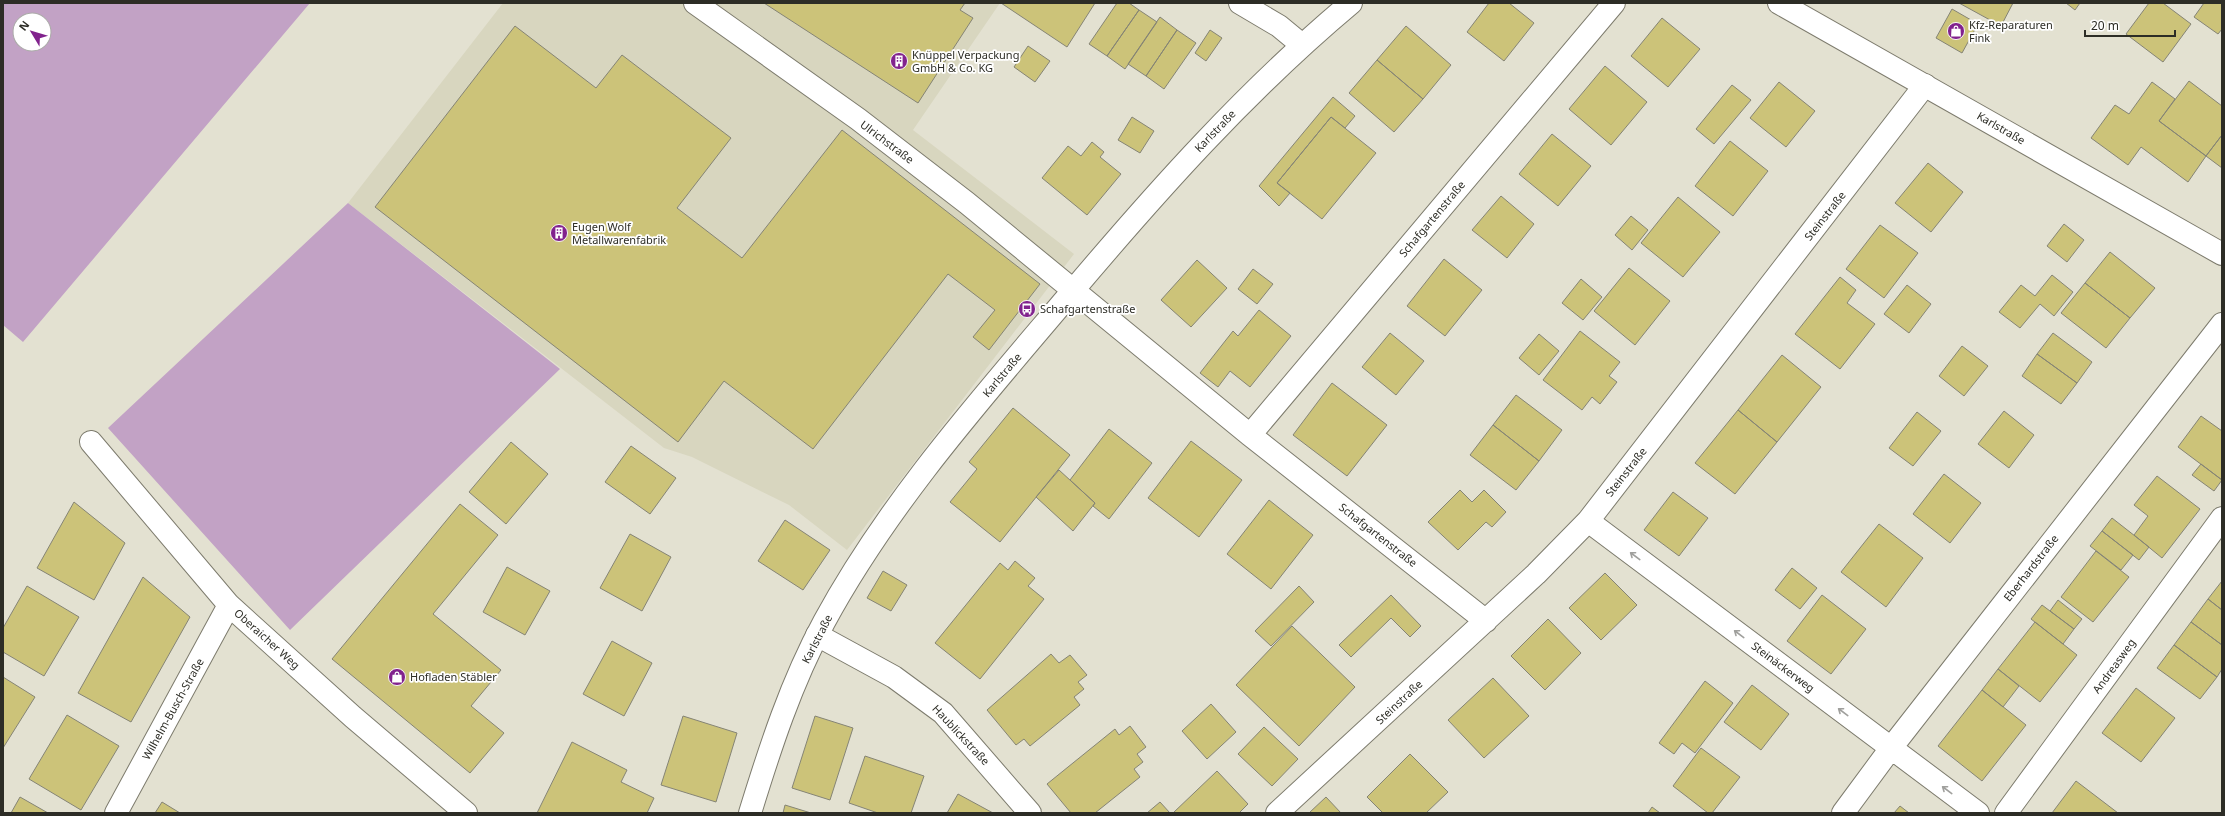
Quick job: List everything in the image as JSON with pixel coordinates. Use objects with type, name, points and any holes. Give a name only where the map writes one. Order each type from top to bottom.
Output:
[{"type":"street","name":"Ulrichstraße","points":[[695,3],[858,119],[967,203],[1074,289]]},
{"type":"street","points":[[1240,3],[1278,26],[1302,45]]},
{"type":"street","name":"Karlstraße","points":[[750,813],[786,703],[818,636],[847,580],[902,501],[994,383],[1154,195],[1302,45],[1351,3]]},
{"type":"street","name":"Schafgartenstraße","points":[[1250,434],[1614,3]]},
{"type":"street","name":"Karlstraße","points":[[1779,3],[2222,254]]},
{"type":"street","name":"Steinstraße","points":[[1277,813],[1536,574],[1588,521],[1925,85]]},
{"type":"street","name":"Schafgartenstraße","points":[[1074,289],[1250,434],[1486,620]]},
{"type":"street","name":"Eberhardstraße","points":[[1842,813],[2222,324]]},
{"type":"street","name":"Oberaicher Weg","points":[[91,442],[229,605],[352,717],[466,813]]},
{"type":"street","name":"Andreasweg","points":[[2006,813],[2222,518]]},
{"type":"street","name":"Steinäckerweg","points":[[1588,521],[1978,813]]},
{"type":"street","name":"Wilhelm-Busch-Straße","points":[[116,813],[229,605]]},
{"type":"street","name":"Haublickstraße","points":[[818,636],[894,677],[943,713],[1030,813]]},
{"type":"shaded area","points":[[3,3],[310,3],[23,342],[3,325]]},
{"type":"shaded area","points":[[503,3],[1000,3],[913,130],[1074,254],[847,550],[789,505],[692,457],[664,448],[348,203]]},
{"type":"shaded area","points":[[348,203],[560,369],[290,630],[108,428]]},
{"type":"building","name":"Knüppel Verpackung GmbH & Co. KG","points":[[764,3],[965,3],[960,10],[973,18],[918,103]]},
{"type":"building","points":[[1001,3],[1095,3],[1067,47]]},
{"type":"building","points":[[1117,3],[1129,3],[1139,10],[1107,56],[1089,44]]},
{"type":"building","points":[[1489,3],[1509,3],[1534,23],[1504,61],[1467,32]]},
{"type":"building","points":[[1959,3],[2013,3],[2001,26]]},
{"type":"building","points":[[2066,3],[2080,3],[2075,10]]},
{"type":"building","points":[[2149,3],[2163,3],[2191,24],[2163,62],[2126,34]]},
{"type":"building","points":[[2204,3],[2222,3],[2222,29],[2218,34],[2194,17]]},
{"type":"building","points":[[1952,9],[1978,24],[1962,53],[1936,38]]},
{"type":"building","points":[[1139,10],[1157,22],[1125,69],[1107,56]]},
{"type":"building","points":[[1160,17],[1177,30],[1146,76],[1128,64]]},
{"type":"building","points":[[1662,18],[1700,49],[1668,87],[1631,56]]},
{"type":"building","name":"Eugen Wolf Metallwarenfabrik","points":[[515,26],[596,88],[622,55],[731,138],[677,208],[742,258],[842,130],[1040,284],[989,350],[973,337],[995,310],[948,274],[813,449],[724,381],[678,442],[375,207]]},
{"type":"building","points":[[1406,26],[1451,65],[1423,99],[1377,60]]},
{"type":"building","points":[[1177,30],[1196,43],[1164,89],[1146,76]]},
{"type":"building","points":[[1210,30],[1222,38],[1206,61],[1195,53]]},
{"type":"building","points":[[1028,46],[1050,61],[1035,82],[1014,67]]},
{"type":"building","points":[[1377,60],[1423,99],[1394,132],[1349,93]]},
{"type":"building","points":[[1605,66],[1647,102],[1611,145],[1569,109]]},
{"type":"building","points":[[2189,81],[2222,106],[2222,135],[2206,156],[2159,121]]},
{"type":"building","points":[[1779,82],[1815,111],[1786,147],[1750,118]]},
{"type":"building","points":[[2152,82],[2175,99],[2159,121],[2206,156],[2188,182],[2141,147],[2128,165],[2091,138],[2115,105],[2129,114]]},
{"type":"building","points":[[1732,85],[1751,100],[1714,144],[1696,129]]},
{"type":"building","points":[[1333,97],[1355,116],[1345,128],[1331,117],[1277,183],[1290,193],[1279,206],[1259,186]]},
{"type":"building","points":[[1132,117],[1154,131],[1140,153],[1118,140]]},
{"type":"building","points":[[1331,117],[1376,153],[1322,219],[1277,183]]},
{"type":"building","points":[[1552,134],[1591,166],[1558,206],[1519,174]]},
{"type":"building","points":[[2222,135],[2222,168],[2206,156]]},
{"type":"building","points":[[1730,141],[1768,171],[1733,216],[1695,186]]},
{"type":"building","points":[[1092,142],[1104,152],[1100,157],[1121,174],[1087,215],[1042,178],[1068,146],[1081,156]]},
{"type":"building","points":[[1928,163],[1963,192],[1931,232],[1895,203]]},
{"type":"building","points":[[1501,196],[1534,224],[1507,258],[1472,230]]},
{"type":"building","points":[[1678,197],[1720,232],[1683,277],[1641,243]]},
{"type":"building","points":[[1631,216],[1648,230],[1632,250],[1615,235]]},
{"type":"building","points":[[2064,224],[2084,240],[2067,262],[2047,246]]},
{"type":"building","points":[[1880,225],[1918,253],[1884,298],[1846,269]]},
{"type":"building","points":[[2110,252],[2155,288],[2130,318],[2085,283]]},
{"type":"building","points":[[1444,259],[1482,290],[1445,336],[1407,306]]},
{"type":"building","points":[[1197,260],[1227,288],[1191,327],[1161,300]]},
{"type":"building","points":[[1629,268],[1670,301],[1635,345],[1594,311]]},
{"type":"building","points":[[1253,269],[1273,284],[1257,304],[1238,289]]},
{"type":"building","points":[[2052,275],[2073,292],[2054,316],[2040,304],[2020,328],[1999,312],[2021,285],[2035,296]]},
{"type":"building","points":[[1840,277],[1856,290],[1847,303],[1875,324],[1840,369],[1795,334]]},
{"type":"building","points":[[1581,279],[1602,297],[1583,320],[1562,303]]},
{"type":"building","points":[[2085,283],[2130,318],[2106,348],[2061,313]]},
{"type":"building","points":[[1907,285],[1931,304],[1909,333],[1884,314]]},
{"type":"building","points":[[1259,310],[1291,336],[1250,387],[1230,371],[1218,387],[1200,373],[1233,331],[1238,336]]},
{"type":"building","points":[[1580,331],[1620,362],[1609,376],[1617,382],[1600,404],[1592,397],[1582,410],[1543,380]]},
{"type":"building","points":[[1390,333],[1424,361],[1396,395],[1362,367]]},
{"type":"building","points":[[2053,333],[2092,362],[2077,383],[2037,354]]},
{"type":"building","points":[[1539,334],[1559,351],[1539,375],[1519,358]]},
{"type":"building","points":[[1962,346],[1988,366],[1964,396],[1939,376]]},
{"type":"building","points":[[2037,354],[2077,383],[2061,404],[2022,376]]},
{"type":"building","points":[[1782,355],[1821,387],[1777,442],[1738,410]]},
{"type":"building","points":[[1332,383],[1387,425],[1347,476],[1293,435]]},
{"type":"building","points":[[1516,395],[1562,430],[1539,461],[1493,425]]},
{"type":"building","points":[[1013,408],[1070,455],[1000,542],[950,502],[977,469],[969,462]]},
{"type":"building","points":[[1738,410],[1777,442],[1735,494],[1695,463]]},
{"type":"building","points":[[2004,411],[2034,435],[2009,468],[1978,444]]},
{"type":"building","points":[[1917,412],[1941,431],[1913,466],[1889,448]]},
{"type":"building","points":[[2201,416],[2222,431],[2222,480],[2178,447]]},
{"type":"building","points":[[1493,425],[1539,461],[1516,490],[1470,455]]},
{"type":"building","points":[[1109,429],[1152,463],[1109,519],[1093,506],[1095,503],[1070,480]]},
{"type":"building","points":[[1191,441],[1242,480],[1199,537],[1148,498]]},
{"type":"building","points":[[511,442],[548,474],[506,524],[469,492]]},
{"type":"building","points":[[631,446],[676,478],[650,514],[605,482]]},
{"type":"building","points":[[2201,464],[2222,480],[2214,491],[2192,475]]},
{"type":"building","points":[[1059,470],[1095,503],[1073,531],[1036,497]]},
{"type":"building","points":[[1944,474],[1981,503],[1950,543],[1913,514]]},
{"type":"building","points":[[2157,476],[2200,509],[2162,558],[2134,535],[2148,516],[2134,505]]},
{"type":"building","points":[[1460,490],[1472,502],[1484,490],[1506,512],[1492,527],[1486,522],[1458,550],[1428,522]]},
{"type":"building","points":[[1673,492],[1708,518],[1679,556],[1644,530]]},
{"type":"building","points":[[1269,500],[1313,535],[1271,589],[1227,554]]},
{"type":"building","points":[[74,502],[125,543],[94,600],[37,568]]},
{"type":"building","points":[[460,504],[498,535],[433,614],[501,670],[471,706],[504,733],[470,773],[332,659]]},
{"type":"building","points":[[2112,518],[2149,547],[2139,560],[2102,531]]},
{"type":"building","points":[[785,520],[830,550],[803,590],[758,561]]},
{"type":"building","points":[[1879,524],[1923,558],[1886,607],[1841,572]]},
{"type":"building","points":[[2102,531],[2133,555],[2121,570],[2090,546]]},
{"type":"building","points":[[630,534],[671,557],[642,611],[600,588]]},
{"type":"building","points":[[2096,551],[2129,577],[2093,622],[2061,597]]},
{"type":"building","points":[[1015,561],[1035,578],[1028,586],[1044,599],[980,679],[935,643],[1000,563],[1008,570]]},
{"type":"building","points":[[507,567],[550,591],[525,635],[483,612]]},
{"type":"building","points":[[1792,568],[1817,588],[1800,609],[1775,590]]},
{"type":"building","points":[[883,571],[907,585],[891,611],[867,598]]},
{"type":"building","points":[[1605,573],[1637,605],[1601,640],[1569,608]]},
{"type":"building","points":[[143,577],[190,617],[131,722],[78,693]]},
{"type":"building","points":[[2222,581],[2222,610],[2208,599]]},
{"type":"building","points":[[27,586],[79,617],[44,676],[3,652],[3,628]]},
{"type":"building","points":[[1299,586],[1314,602],[1271,646],[1255,631]]},
{"type":"building","points":[[1391,595],[1421,626],[1410,637],[1391,618],[1351,657],[1339,645]]},
{"type":"building","points":[[1822,595],[1866,629],[1831,674],[1787,641]]},
{"type":"building","points":[[2208,599],[2222,610],[2222,645],[2191,622]]},
{"type":"building","points":[[2058,600],[2082,619],[2074,629],[2050,611]]},
{"type":"building","points":[[2042,605],[2074,629],[2063,644],[2031,619]]},
{"type":"building","points":[[1548,619],[1581,653],[1545,690],[1511,656]]},
{"type":"building","points":[[2035,622],[2077,655],[2040,702],[1998,669]]},
{"type":"building","points":[[2191,622],[2222,645],[2222,669],[2217,677],[2174,645]]},
{"type":"building","points":[[1292,626],[1355,687],[1299,746],[1236,685]]},
{"type":"building","points":[[612,641],[652,663],[624,716],[583,694]]},
{"type":"building","points":[[2174,645],[2217,677],[2200,699],[2157,668]]},
{"type":"building","points":[[1051,654],[1059,663],[1070,655],[1087,675],[1078,682],[1084,689],[1074,697],[1080,705],[1030,746],[1024,739],[1016,745],[987,710]]},
{"type":"building","points":[[1998,669],[2019,686],[2003,707],[1982,690]]},
{"type":"building","points":[[3,677],[35,697],[3,748]]},
{"type":"building","points":[[1493,678],[1529,716],[1484,758],[1448,720]]},
{"type":"building","points":[[1705,681],[1733,703],[1695,753],[1682,743],[1674,754],[1659,743]]},
{"type":"building","points":[[1752,685],[1789,714],[1761,750],[1724,722]]},
{"type":"building","points":[[2136,688],[2175,718],[2141,762],[2102,733]]},
{"type":"building","points":[[1982,690],[2026,725],[1982,781],[1938,746]]},
{"type":"building","points":[[1211,704],[1236,732],[1207,759],[1182,731]]},
{"type":"building","points":[[67,715],[119,746],[81,810],[29,779]]},
{"type":"building","points":[[683,716],[737,733],[716,802],[661,785]]},
{"type":"building","points":[[815,716],[853,728],[830,800],[792,788]]},
{"type":"building","points":[[1130,726],[1146,747],[1137,754],[1143,762],[1134,769],[1140,777],[1095,813],[1071,813],[1047,784],[1115,729],[1119,735]]},
{"type":"building","points":[[1264,727],[1298,759],[1272,786],[1238,754]]},
{"type":"building","points":[[572,742],[627,770],[621,782],[654,798],[647,813],[537,813]]},
{"type":"building","points":[[1701,748],[1740,777],[1712,813],[1708,813],[1673,786]]},
{"type":"building","points":[[1410,754],[1448,792],[1426,813],[1383,813],[1367,797]]},
{"type":"building","points":[[865,756],[924,776],[911,813],[878,813],[849,803]]},
{"type":"building","points":[[1217,771],[1248,804],[1239,813],[1173,813]]},
{"type":"building","points":[[2076,781],[2118,813],[2052,813]]},
{"type":"building","points":[[958,794],[993,813],[947,813]]},
{"type":"building","points":[[20,797],[48,813],[11,813]]},
{"type":"building","points":[[1326,797],[1341,813],[1309,813]]},
{"type":"building","points":[[162,802],[180,813],[155,813]]},
{"type":"building","points":[[1160,802],[1170,813],[1147,813]]},
{"type":"building","points":[[785,805],[811,813],[783,813]]},
{"type":"building","points":[[1900,806],[1909,813],[1894,813]]},
{"type":"building","points":[[1652,807],[1660,813],[1648,813]]},
{"type":"place","name":"Kfz-Reparaturen Fink","points":[[1956,31]]},
{"type":"place","name":"Knüppel Verpackung GmbH & Co. KG","points":[[899,61]]},
{"type":"place","name":"Eugen Wolf Metallwarenfabrik","points":[[559,233]]},
{"type":"place","name":"Schafgartenstraße","points":[[1027,309]]},
{"type":"place","name":"Hofladen Stäbler","points":[[397,677]]}]
